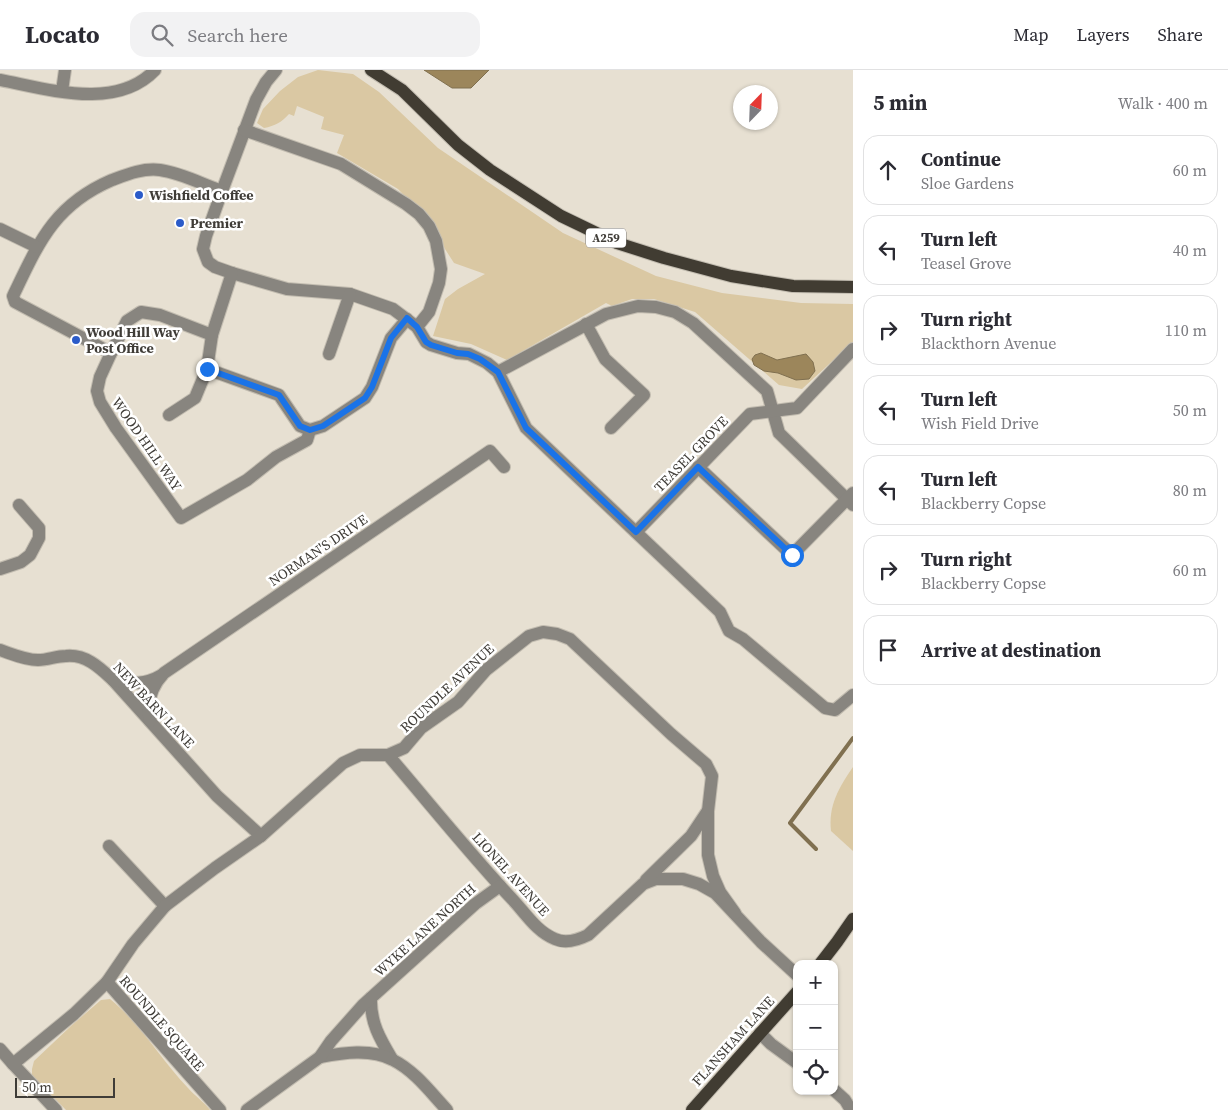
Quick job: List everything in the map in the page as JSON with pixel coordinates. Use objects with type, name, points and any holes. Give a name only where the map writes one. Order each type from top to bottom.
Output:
[{"type":"main road","name":"A259","points":[[371,70],[402,90]]},
{"type":"main road","name":"A259","points":[[387,70],[402,90],[458,145],[490,170],[561,216],[617,243],[731,276],[793,286],[853,287]]},
{"type":"main road","points":[[823,960],[853,919]]},
{"type":"main road","name":"FLANSHAM LANE","points":[[692,1110],[793,996]]},
{"type":"street","points":[[62,91],[65,70]]},
{"type":"street","points":[[0,80],[81,94],[120,91],[150,76],[155,70]]},
{"type":"street","points":[[277,70],[259,94],[222,191],[203,249],[208,262],[232,273],[287,289],[350,294],[393,309],[412,323],[426,342],[431,345],[457,353],[468,354],[480,359],[498,372],[526,428],[720,612],[729,631],[743,639],[825,708],[835,710],[853,695]]},
{"type":"street","points":[[207,369],[279,395],[300,426],[310,430],[323,426],[365,398],[372,387],[391,338],[429,312],[440,283],[441,269],[436,241],[429,226],[419,214],[341,164],[244,130]]},
{"type":"street","points":[[111,353],[15,302],[13,296],[37,246],[48,229],[80,197],[127,174],[144,170],[161,170],[222,191]]},
{"type":"street","points":[[0,228],[37,246]]},
{"type":"street","points":[[169,415],[195,398],[207,369],[212,334],[232,273]]},
{"type":"street","points":[[329,354],[350,294]]},
{"type":"street","points":[[498,372],[606,314],[638,306],[656,307],[675,312],[693,322],[767,391],[779,433],[851,499],[792,555],[698,467]]},
{"type":"street","name":"WOOD HILL WAY","points":[[212,334],[160,315],[141,312],[127,321],[100,377],[97,391],[100,402],[116,428],[181,518],[247,480],[276,457],[307,440],[310,430]]},
{"type":"street","points":[[586,324],[605,359],[644,395],[611,428]]},
{"type":"street","name":"TEASEL GROVE","points":[[636,532],[750,414],[797,408],[853,349]]},
{"type":"street","name":"NORMAN'S DRIVE","points":[[113,680],[138,684],[156,678],[490,452],[504,467]]},
{"type":"street","points":[[0,569],[21,562],[30,555],[39,538],[39,528],[19,505]]},
{"type":"street","name":"ROUNDLE AVENUE","points":[[388,755],[404,748],[421,728],[458,702],[486,670],[529,636],[543,632],[557,634],[570,639],[671,734],[706,764],[712,776],[708,811],[708,855],[713,876],[720,892],[735,913]]},
{"type":"street","name":"NEW BARN LANE","points":[[0,650],[23,658],[38,660],[66,655],[78,656],[88,660],[113,680],[217,796],[261,836]]},
{"type":"street","name":"NORMAN'S DRIVE","points":[[150,721],[148,710],[152,691],[157,680],[164,673]]},
{"type":"street","points":[[107,982],[133,944],[165,906],[261,836],[343,763],[360,755],[388,755]]},
{"type":"street","name":"LIONEL AVENUE","points":[[388,755],[500,886],[545,934],[556,940],[578,940],[588,935],[642,884],[656,879],[683,879],[714,893],[761,942],[793,971]]},
{"type":"street","name":"ROUNDLE AVENUE","points":[[642,884],[674,855],[702,822],[708,811]]},
{"type":"street","points":[[109,846],[165,906]]},
{"type":"street","name":"WYKE LANE NORTH","points":[[247,1110],[320,1057],[331,1041],[363,1005],[475,904],[500,886]]},
{"type":"street","name":"ROUNDLE SQUARE","points":[[13,1064],[74,1014],[107,982],[220,1110]]},
{"type":"street","points":[[371,998],[371,1012],[378,1036],[392,1059]]},
{"type":"street","points":[[760,1033],[771,1044],[793,1060]]},
{"type":"street","points":[[0,1049],[56,1110]]},
{"type":"street","points":[[320,1057],[342,1053],[357,1053],[392,1059],[409,1070],[448,1110]]},
{"type":"street","points":[[838,1094],[845,1100],[851,1110]]},
{"type":"shaded area","points":[[318,70],[353,74],[379,92],[438,148],[563,233],[656,276],[722,293],[801,303],[853,304],[853,342],[802,389],[779,385],[695,312],[654,299],[632,299],[612,306],[606,303],[507,360],[471,344],[433,336],[445,299],[458,289],[485,274],[454,263],[435,228],[398,189],[337,153],[344,135],[321,129],[324,117],[297,106],[294,116],[289,114],[275,125],[264,128],[257,123],[263,109],[280,91],[298,77]]},
{"type":"shaded area","points":[[424,70],[489,70],[471,88],[452,88]]},
{"type":"shaded area","points":[[761,353],[777,360],[806,354],[813,362],[815,371],[809,379],[796,380],[778,373],[764,371],[754,365],[752,359],[755,355]]},
{"type":"shaded area","points":[[853,767],[853,851],[831,831],[831,813],[843,782]]},
{"type":"shaded area","points":[[110,999],[141,1031],[178,1077],[210,1110],[66,1110],[32,1075],[34,1061],[101,1000]]},
{"type":"waterway","points":[[816,849],[790,823],[853,738]]},
{"type":"place","name":"Wishfield Coffee","points":[[139,195]]},
{"type":"place","name":"Premier","points":[[180,223]]},
{"type":"place","name":"Wood Hill Way Post Office","points":[[76,340]]},
{"type":"route","points":[[207,369],[279,395],[300,426],[310,430],[323,426],[365,398],[372,387],[391,338],[407,318],[417,327],[426,342],[431,345],[457,353],[468,354],[480,359],[498,372],[526,428],[636,532],[698,467],[792,555]]}]
